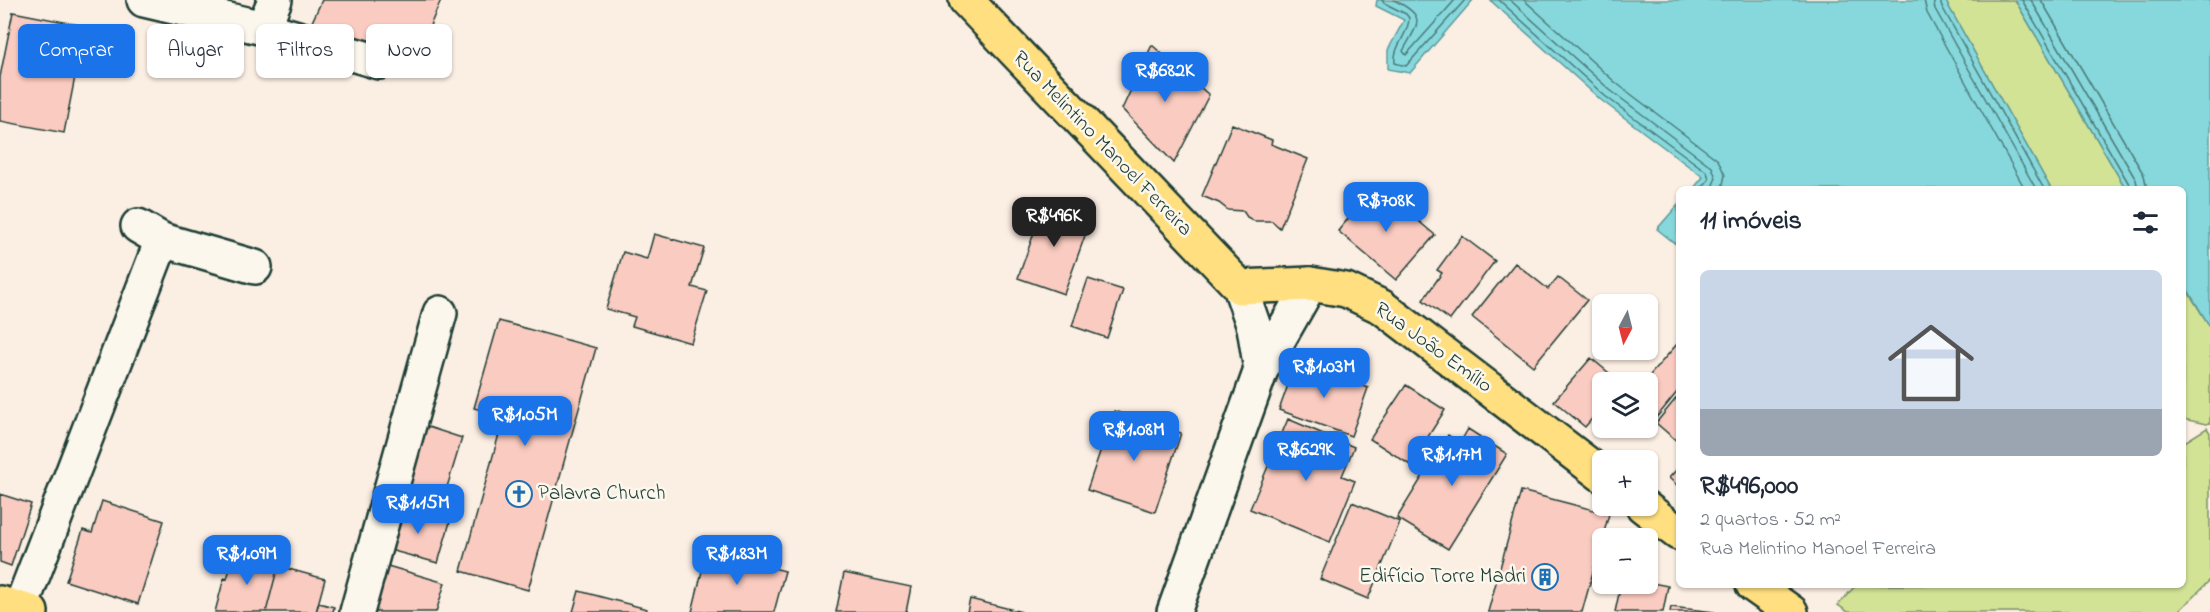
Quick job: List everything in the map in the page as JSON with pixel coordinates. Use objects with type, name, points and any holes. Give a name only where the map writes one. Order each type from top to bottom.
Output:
[{"type":"main road","name":"Rua Melintino Manoel Ferreira","points":[[966,0],[1239,287]]},
{"type":"main road","name":"Rua João Emílio","points":[[1239,287],[1310,284],[1346,291],[1382,307],[1592,467]]},
{"type":"main road","points":[[1656,516],[1676,531]]},
{"type":"main road","points":[[1757,588],[1791,612]]},
{"type":"street","points":[[144,0],[269,14],[366,56]]},
{"type":"street","points":[[17,608],[150,233],[255,267]]},
{"type":"street","points":[[1174,612],[1261,370],[1310,284]]},
{"type":"street","points":[[1239,287],[1254,327],[1261,370]]},
{"type":"street","points":[[357,612],[440,313]]},
{"type":"green space","points":[[1945,0],[2015,0],[2124,186],[2049,186]]},
{"type":"green space","points":[[2186,288],[2210,327],[2210,423],[2186,420]]},
{"type":"green space","points":[[2207,428],[2210,433],[2210,580],[2178,612],[1848,612],[1838,605],[1853,588],[2186,588],[2186,441]]},
{"type":"water","points":[[1377,0],[1473,0],[1410,73],[1388,69],[1388,50],[1404,20],[1376,6]]},
{"type":"water","points":[[1490,0],[1945,0],[2049,186],[1696,186],[1703,177],[1601,100]]},
{"type":"water","points":[[2015,0],[2210,0],[2210,327],[2186,287],[2186,186],[2124,186]]},
{"type":"water","points":[[1676,207],[1676,244],[1657,229]]},
{"type":"building","points":[[322,0],[441,0],[431,24],[366,24],[366,47],[354,41],[354,24],[312,22]]},
{"type":"building","points":[[13,12],[75,24],[18,24],[18,78],[75,78],[64,133],[0,121],[0,77]]},
{"type":"building","points":[[1152,45],[1209,95],[1174,163],[1122,109]]},
{"type":"building","points":[[1232,124],[1272,140],[1271,144],[1308,159],[1280,228],[1272,221],[1254,221],[1243,211],[1228,210],[1219,203],[1202,196]]},
{"type":"building","points":[[1376,185],[1435,235],[1396,280],[1338,231]]},
{"type":"building","points":[[1045,202],[1091,219],[1064,294],[1018,278]]},
{"type":"building","points":[[654,234],[704,248],[692,287],[707,291],[691,343],[632,326],[635,317],[606,309],[623,252],[647,259]]},
{"type":"building","points":[[1462,236],[1495,261],[1450,320],[1423,300],[1442,273],[1437,270]]},
{"type":"building","points":[[1515,263],[1548,289],[1558,277],[1587,300],[1533,366],[1472,317]]},
{"type":"building","points":[[1088,279],[1123,290],[1107,338],[1072,326]]},
{"type":"building","name":"Palavra Church","points":[[499,321],[596,348],[528,590],[461,571],[504,416],[474,408]]},
{"type":"building","points":[[1676,345],[1676,393],[1658,416],[1658,372],[1653,372]]},
{"type":"building","points":[[1591,358],[1608,372],[1592,372],[1592,419],[1585,427],[1554,401]]},
{"type":"building","points":[[1296,363],[1368,388],[1351,436],[1279,410]]},
{"type":"building","points":[[1406,385],[1445,410],[1424,443],[1433,448],[1418,470],[1370,439]]},
{"type":"building","points":[[1676,398],[1676,440],[1658,425],[1658,421]]},
{"type":"building","points":[[1114,411],[1181,433],[1155,512],[1087,490]]},
{"type":"building","points":[[1288,419],[1354,447],[1342,476],[1355,481],[1330,542],[1250,509]]},
{"type":"building","points":[[422,425],[462,438],[440,510],[400,497]]},
{"type":"building","points":[[1468,429],[1507,454],[1448,549],[1397,518],[1448,435],[1460,443]]},
{"type":"building","points":[[1676,470],[1676,484],[1669,478]]},
{"type":"building","name":"Edifício Torre Madri","points":[[1521,491],[1592,510],[1592,516],[1608,516],[1605,528],[1592,528],[1592,576],[1582,612],[1488,612]]},
{"type":"building","points":[[0,494],[31,504],[11,566],[0,562]]},
{"type":"building","points":[[102,501],[164,521],[138,604],[66,581],[83,530],[92,533]]},
{"type":"building","points":[[1352,502],[1400,522],[1368,599],[1320,579]]},
{"type":"building","points":[[398,508],[450,522],[438,563],[386,549]]},
{"type":"building","points":[[707,551],[785,571],[774,612],[692,612]]},
{"type":"building","points":[[234,554],[278,566],[266,612],[215,612],[224,578],[227,579]]},
{"type":"building","points":[[381,564],[445,583],[436,612],[367,612]]},
{"type":"building","points":[[278,566],[325,579],[316,612],[266,612]]},
{"type":"building","points":[[844,573],[911,587],[906,612],[836,612]]},
{"type":"building","points":[[1658,584],[1668,586],[1663,612],[1615,612],[1619,594],[1658,594]]},
{"type":"building","points":[[579,591],[647,609],[646,612],[573,612]]},
{"type":"building","points":[[970,599],[1022,612],[967,612]]},
{"type":"building","points":[[319,603],[334,607],[333,612],[316,612]]},
{"type":"building","points":[[1671,607],[1715,612],[1670,612]]},
{"type":"place","name":"Palavra Church","points":[[519,494]]},
{"type":"place","name":"Edifício Torre Madri","points":[[1545,577]]}]
